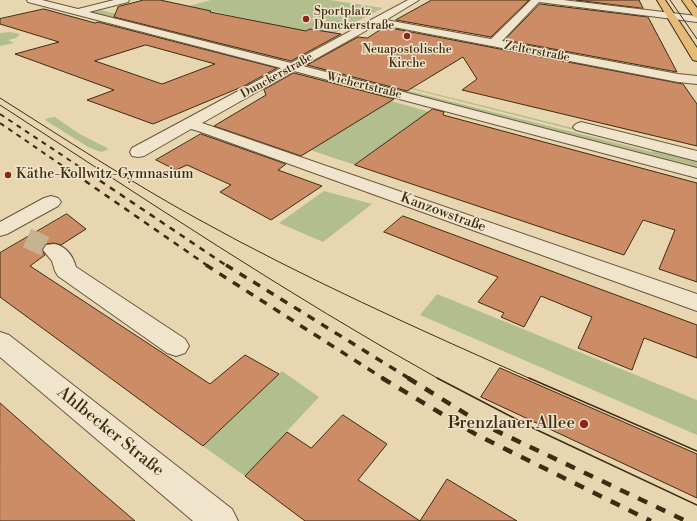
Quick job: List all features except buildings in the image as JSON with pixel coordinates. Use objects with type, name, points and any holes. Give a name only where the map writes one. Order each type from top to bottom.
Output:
[{"type":"main road","points":[[661,0],[697,57]]},
{"type":"main road","points":[[686,0],[697,15]]},
{"type":"street","name":"Wichertstraße","points":[[31,0],[697,173]]},
{"type":"street","name":"Wichertstraße","points":[[66,0],[539,117]]},
{"type":"street","points":[[78,12],[125,0]]},
{"type":"street","name":"Dunckerstraße","points":[[138,152],[415,0]]},
{"type":"street","points":[[494,44],[536,0]]},
{"type":"street","points":[[542,0],[697,19]]},
{"type":"street","name":"Zelterstraße","points":[[377,21],[678,78],[697,80]]},
{"type":"street","name":"Kanzowstraße","points":[[188,124],[218,133],[697,303]]},
{"type":"street","points":[[569,124],[697,156]]},
{"type":"street","points":[[652,152],[697,164]]},
{"type":"street","points":[[0,230],[51,202]]},
{"type":"street","points":[[54,250],[64,260],[66,271],[176,346]]},
{"type":"street","name":"Ahlbecker Straße","points":[[0,342],[220,521]]},
{"type":"green space","name":"Sportplatz Dunckerstraße","points":[[211,0],[330,0],[383,8],[331,35],[290,28],[189,6]]},
{"type":"green space","points":[[101,10],[289,57],[280,62],[90,13]]},
{"type":"green space","points":[[10,32],[20,34],[16,38],[8,40],[14,43],[0,46],[0,33]]},
{"type":"green space","points":[[320,65],[697,159],[697,169],[311,69]],"holes":[[[336,70],[653,150],[652,152],[334,72]]]},
{"type":"green space","points":[[391,101],[430,112],[355,165],[310,150]]},
{"type":"green space","points":[[55,117],[78,133],[109,149],[101,152],[88,147],[45,120]]},
{"type":"green space","points":[[324,191],[372,204],[323,242],[279,223]]},
{"type":"green space","points":[[437,294],[697,400],[697,435],[420,315]]},
{"type":"green space","points":[[282,371],[319,397],[245,476],[203,446]]},
{"type":"tunnel","points":[[27,238],[54,250]]},
{"type":"tram line","points":[[670,0],[697,39]]},
{"type":"tram line","points":[[0,98],[97,160],[196,218],[237,240],[362,302],[531,379]]},
{"type":"tram line","points":[[0,105],[272,280],[327,314],[439,379]]},
{"type":"tram line","points":[[437,378],[535,429],[697,505]]},
{"type":"tram line","points":[[529,378],[697,451]]},
{"type":"railway","points":[[0,114],[92,175]]},
{"type":"railway","points":[[0,123],[76,175]]},
{"type":"railway","points":[[75,174],[208,266]]},
{"type":"railway","points":[[90,174],[227,266]]},
{"type":"railway","points":[[206,265],[384,379]]},
{"type":"railway","points":[[226,265],[410,379]]},
{"type":"railway","points":[[382,378],[477,435],[651,521]]},
{"type":"railway","points":[[408,378],[484,425],[686,521]]},
{"type":"place","name":"Sportplatz Dunckerstraße","points":[[306,19]]},
{"type":"place","name":"Neuapostolische Kirche","points":[[407,36]]},
{"type":"place","name":"Käthe-Kollwitz-Gymnasium","points":[[8,175]]},
{"type":"place","name":"Prenzlauer Allee","points":[[584,424]]}]
